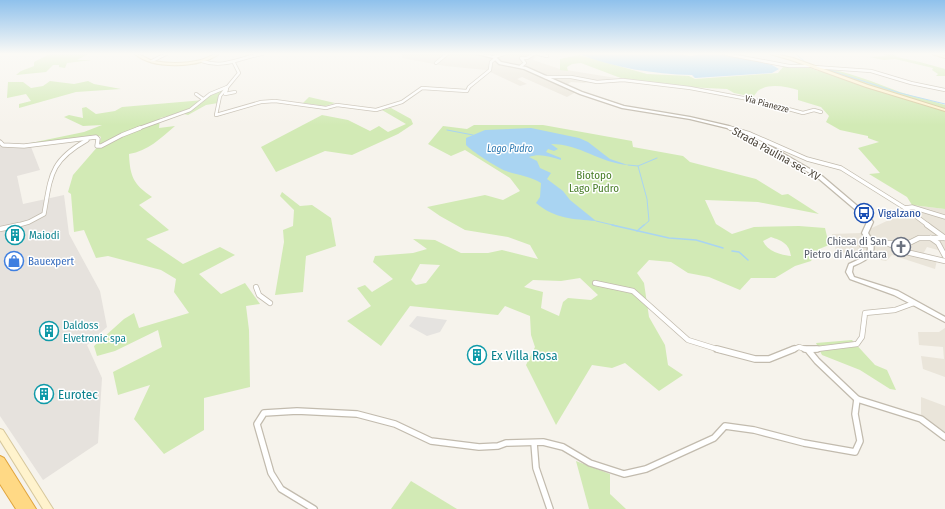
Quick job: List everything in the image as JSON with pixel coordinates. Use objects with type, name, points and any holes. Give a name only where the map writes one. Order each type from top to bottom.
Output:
[{"type":"highway","points":[[0,462],[30,509]]},
{"type":"highway","points":[[0,475],[22,509]]},
{"type":"main road","points":[[842,78],[911,101],[945,110]]},
{"type":"main road","points":[[0,433],[48,509]]},
{"type":"street","points":[[235,78],[220,96],[216,114],[268,101],[326,108],[337,105],[376,110],[402,102],[422,88],[467,91],[469,87],[480,78]]},
{"type":"street","name":"Strada Paulina sec. XV","points":[[547,78],[581,93],[623,107],[690,118],[728,128],[771,148],[820,177],[866,216],[870,222],[865,233],[872,244]]},
{"type":"street","name":"Via Pianezze","points":[[565,78],[596,82],[623,80],[690,88],[759,101],[804,113],[814,110],[821,112]]},
{"type":"street","points":[[891,78],[945,90]]},
{"type":"street","points":[[227,87],[225,94],[235,92]]},
{"type":"street","points":[[97,139],[97,146],[101,146],[122,135],[190,110],[210,94],[227,87]]},
{"type":"street","points":[[196,94],[204,99]]},
{"type":"street","points":[[728,128],[744,132],[807,159],[841,168],[905,208],[945,238]]},
{"type":"street","points":[[0,142],[3,145],[37,145],[96,137],[97,139]]},
{"type":"street","points":[[0,229],[20,225],[37,219],[44,214],[50,178],[55,167],[71,148],[87,140],[97,139]]},
{"type":"street","points":[[905,208],[912,207],[945,217]]},
{"type":"street","points":[[928,226],[928,237]]},
{"type":"street","points":[[862,245],[882,242],[909,243],[920,238],[928,237],[945,238]]},
{"type":"street","points":[[928,237],[938,243],[945,256]]},
{"type":"street","points":[[887,243],[906,252],[945,261]]},
{"type":"street","points":[[872,244],[872,249],[867,258],[851,265],[849,272],[852,278],[886,288],[945,320]]},
{"type":"street","points":[[595,282],[633,291],[688,340],[756,359],[769,359],[799,347],[808,350],[857,344],[862,337],[865,313],[895,310],[914,304]]},
{"type":"street","points":[[256,287],[259,295],[270,303]]},
{"type":"street","points":[[808,350],[822,366],[857,399],[921,419],[945,437]]},
{"type":"street","points":[[314,509],[281,489],[271,473],[257,424],[264,413],[297,411],[357,414],[395,424],[431,441],[479,447],[543,442],[563,447],[590,463],[624,474],[646,469],[714,438],[725,426],[754,430],[804,443],[855,452],[860,441],[855,414],[857,399]]},
{"type":"street","points":[[534,443],[536,468],[550,509]]},
{"type":"shaded area","points":[[502,78],[520,78],[517,79],[527,84],[520,86]]},
{"type":"shaded area","points":[[524,78],[616,78],[584,83],[571,82],[563,87],[576,92],[567,97]]},
{"type":"shaded area","points":[[0,142],[3,146],[31,147],[40,170],[17,176],[23,204],[64,195],[69,234],[100,291],[107,327],[87,345],[102,378],[98,443],[43,480],[0,416]]},
{"type":"shaded area","points":[[912,205],[945,209],[945,252],[927,247],[923,254],[937,260],[935,269],[892,255],[886,261],[836,251],[832,234],[861,233],[889,220],[899,212]]},
{"type":"shaded area","points":[[417,316],[447,320],[440,332],[427,336],[409,326]]},
{"type":"shaded area","points":[[945,328],[945,377],[923,369],[921,356],[944,359],[943,347],[919,345],[918,332],[939,332]]},
{"type":"shaded area","points":[[921,397],[945,406],[945,437],[921,418]]},
{"type":"green space","points":[[620,78],[693,78],[695,79],[861,78],[900,92],[945,105],[945,209],[912,205],[907,197],[869,174],[880,173],[858,148],[879,142],[868,138],[868,136],[840,130],[826,122],[829,116],[821,107],[798,100],[798,90],[773,86],[763,88],[753,97],[734,93],[727,89],[686,87],[626,80]]},
{"type":"green space","points":[[50,81],[74,84],[88,81],[94,84],[121,89],[76,92],[19,108],[19,104],[31,101],[26,94],[7,98],[8,82],[23,82],[31,88],[43,86]]},
{"type":"green space","points":[[223,90],[218,103],[206,105],[188,115],[180,113],[160,118],[159,128],[175,126],[148,147],[129,154],[130,168],[134,179],[141,188],[152,197],[139,205],[169,230],[146,239],[183,264],[220,247],[235,255],[199,274],[221,294],[245,283],[260,304],[246,306],[249,330],[250,387],[204,398],[204,430],[164,454],[134,419],[150,385],[118,395],[113,372],[162,347],[158,330],[115,351],[97,356],[94,346],[124,319],[134,313],[139,328],[189,313],[174,292],[176,279],[161,270],[108,256],[96,258],[84,230],[74,232],[71,194],[68,192],[73,175],[99,145],[101,138],[100,136],[84,140],[21,145],[84,132],[102,125],[83,126],[64,117],[69,115],[83,118],[82,108],[86,107],[96,114],[115,111],[122,107],[204,100],[210,94]]},
{"type":"green space","points":[[309,97],[335,103],[325,106],[303,103]]},
{"type":"green space","points":[[391,108],[411,119],[413,124],[398,134],[352,155],[325,151],[276,172],[261,147],[322,115],[348,120],[370,131],[379,126],[388,132],[406,124],[382,110]]},
{"type":"green space","name":"Biotopo Lago Pudro","points":[[474,125],[543,125],[632,141],[633,147],[683,156],[690,162],[756,179],[782,195],[788,194],[819,214],[758,202],[705,200],[716,224],[732,234],[754,227],[799,226],[825,228],[829,245],[819,249],[811,261],[795,266],[775,278],[751,278],[740,290],[709,277],[688,273],[671,262],[649,260],[637,273],[644,283],[649,317],[665,345],[668,365],[683,375],[659,391],[625,363],[612,368],[592,365],[556,425],[526,365],[535,347],[531,335],[530,316],[505,306],[498,315],[410,306],[381,346],[347,321],[371,306],[357,288],[365,285],[372,292],[393,279],[373,262],[375,256],[413,253],[427,249],[413,239],[435,240],[461,253],[488,253],[502,250],[538,259],[530,245],[508,237],[465,230],[427,207],[485,195],[503,200],[520,191],[510,178],[465,150],[451,156],[428,144],[443,126],[467,129]],"holes":[[[771,237],[787,245],[791,256],[783,255],[771,250],[763,241]],[[420,264],[440,265],[426,283],[416,285],[411,280]],[[580,278],[598,295],[591,300],[568,298],[563,302],[559,316],[541,308],[543,292],[524,287],[533,280],[561,281]]]},
{"type":"green space","points":[[282,192],[300,206],[312,205],[331,218],[336,246],[306,256],[303,292],[275,295],[284,242],[283,230],[293,226],[294,210],[280,196]]},
{"type":"green space","points":[[852,340],[875,365],[887,370],[896,390],[890,389],[860,370],[822,355],[816,343]]},
{"type":"green space","points":[[576,461],[610,474],[610,494],[626,509],[589,509]]},
{"type":"green space","points":[[411,481],[457,509],[391,509]]},
{"type":"water","name":"Lago Pudro","points":[[531,128],[579,138],[588,142],[610,159],[628,165],[608,161],[571,147],[551,144],[558,149],[554,151],[548,149],[546,152],[561,158],[561,160],[541,155],[529,157],[537,161],[540,168],[551,173],[547,179],[563,191],[570,200],[596,221],[564,217],[543,208],[536,203],[540,197],[541,183],[502,170],[466,145],[466,138],[485,130]]},
{"type":"waterway","points":[[853,78],[900,93],[945,104]]},
{"type":"waterway","points":[[447,130],[473,135]]},
{"type":"waterway","points":[[638,166],[657,158]]},
{"type":"waterway","points":[[628,165],[638,166]]},
{"type":"waterway","points":[[638,166],[647,199],[649,221],[643,226]]},
{"type":"waterway","points":[[596,221],[617,226]]},
{"type":"waterway","points":[[612,225],[637,231]]},
{"type":"waterway","points":[[637,231],[644,225]]},
{"type":"waterway","points":[[637,231],[669,238],[696,240],[723,248]]},
{"type":"waterway","points":[[732,251],[739,252],[748,260]]},
{"type":"place","name":"Vigalzano","points":[[864,213]]},
{"type":"place","name":"Maiodi","points":[[15,235]]},
{"type":"place","name":"Chiesa di San Pietro di Alcántara","points":[[901,247]]},
{"type":"place","name":"Bauexpert","points":[[14,261]]},
{"type":"place","name":"Daldoss Elvetronic spa","points":[[49,331]]},
{"type":"place","name":"Ex Villa Rosa","points":[[477,355]]},
{"type":"place","name":"Eurotec","points":[[44,394]]}]
